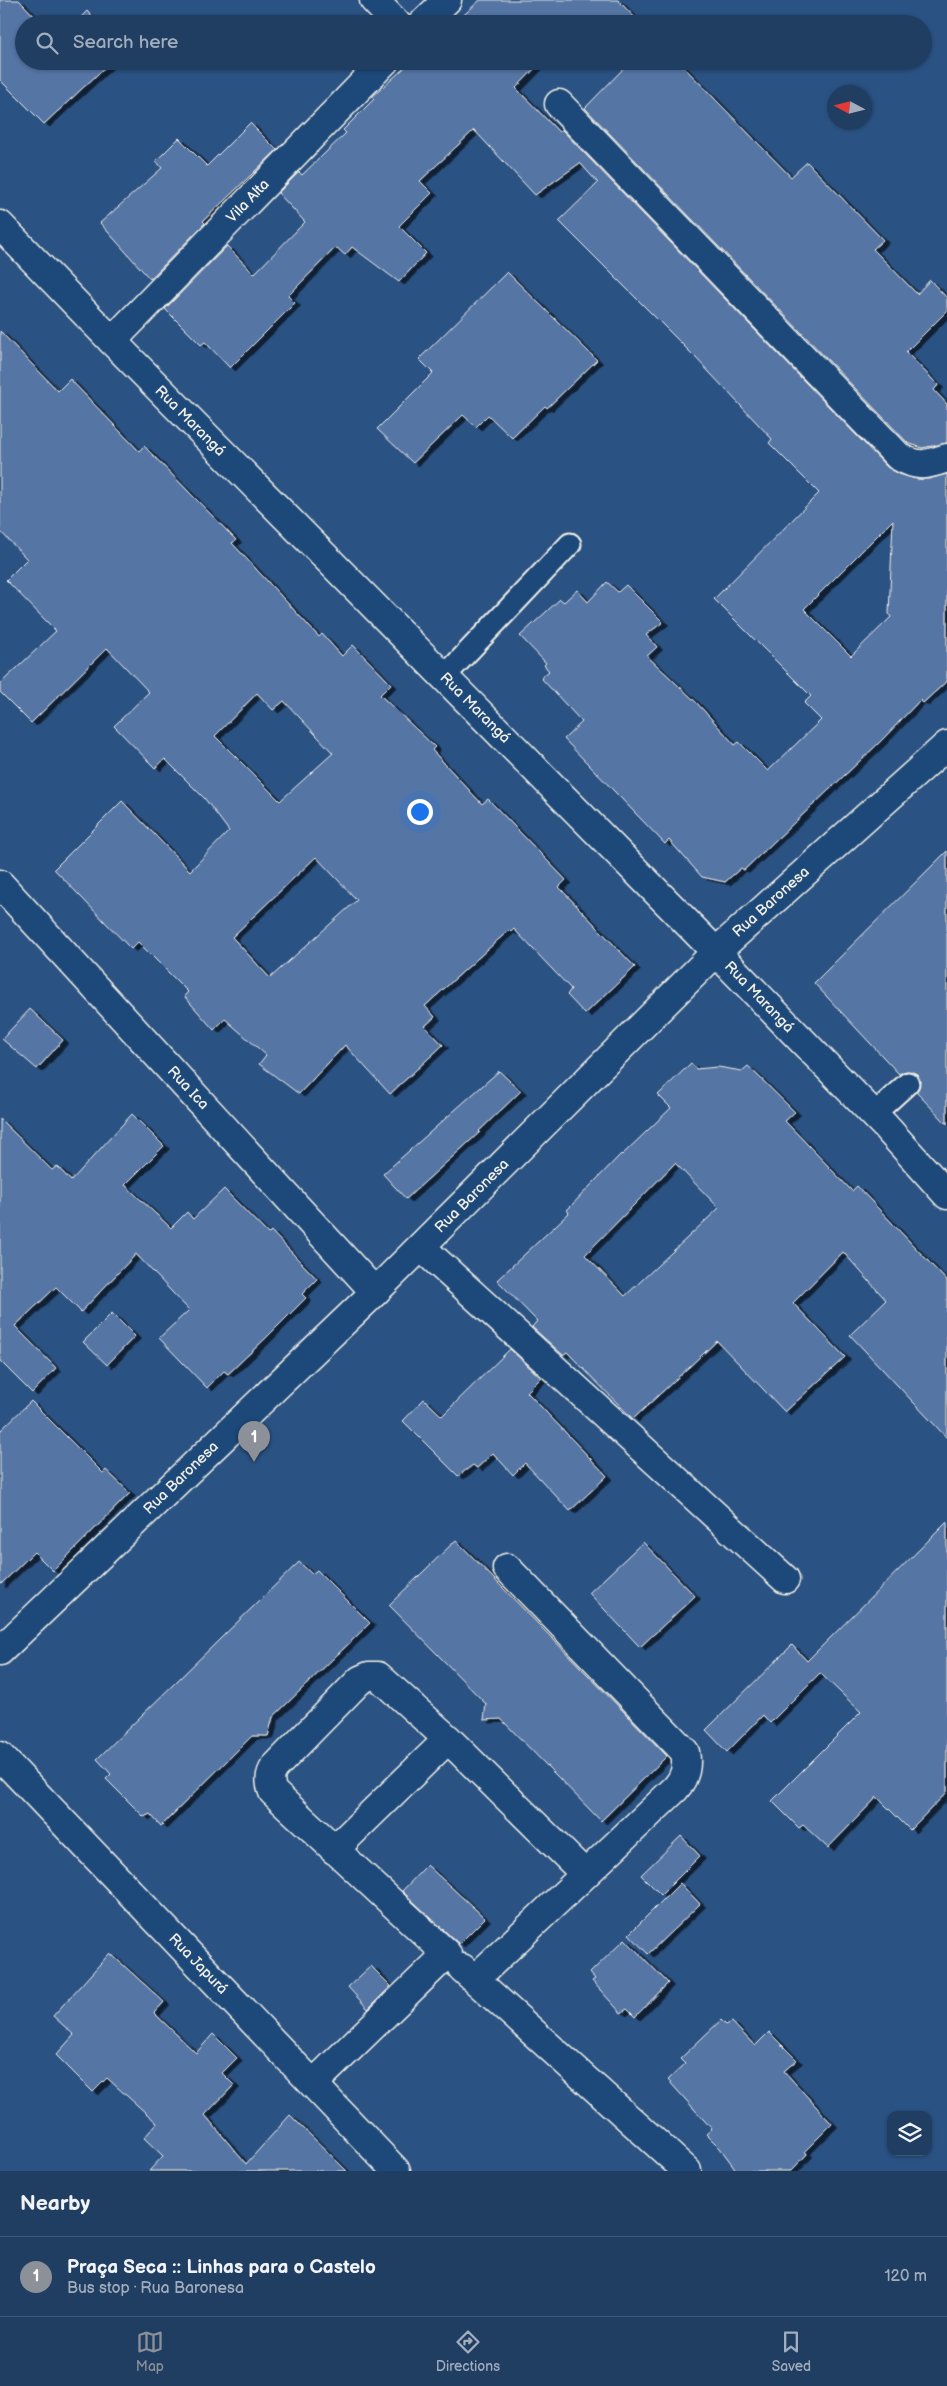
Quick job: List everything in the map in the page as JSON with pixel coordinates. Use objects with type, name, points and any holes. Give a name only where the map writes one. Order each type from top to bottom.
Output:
[{"type":"street","points":[[374,0],[388,15]]},
{"type":"street","points":[[431,15],[447,0]]},
{"type":"street","name":"Vila Alta","points":[[112,341],[376,70]]},
{"type":"street","points":[[559,104],[898,456],[912,464],[926,465],[947,458]]},
{"type":"street","name":"Rua Marangá","points":[[0,225],[112,341],[716,952],[873,1114],[947,1195]]},
{"type":"street","name":"Rua Baronesa","points":[[0,1651],[375,1292],[716,952],[947,745]]},
{"type":"street","name":"Rua Ica","points":[[0,884],[375,1292]]},
{"type":"street","points":[[421,1247],[785,1579]]},
{"type":"street","points":[[475,1979],[682,1780],[687,1761],[685,1752],[507,1568]]},
{"type":"street","points":[[585,1874],[448,1739],[378,1676],[369,1676],[360,1680],[275,1767],[270,1779],[273,1792],[334,1850],[687,2171]]},
{"type":"street","points":[[334,1850],[448,1739]]},
{"type":"street","name":"Rua Japurá","points":[[0,1756],[396,2171]]},
{"type":"street","points":[[313,2084],[447,1954]]},
{"type":"lane","points":[[444,677],[570,544]]},
{"type":"lane","points":[[873,1114],[908,1083]]},
{"type":"building","points":[[0,0],[19,0],[33,15],[15,15],[15,70],[102,70],[44,124],[0,80]]},
{"type":"building","points":[[480,0],[618,0],[632,15],[464,15]]},
{"type":"building","points":[[402,70],[533,70],[516,88],[559,132],[562,130],[887,467],[899,474],[916,479],[929,479],[947,474],[947,681],[923,703],[920,700],[880,742],[744,870],[741,868],[725,882],[702,877],[669,840],[665,844],[564,739],[582,722],[541,678],[549,671],[544,665],[546,663],[520,636],[560,599],[564,602],[577,590],[588,602],[607,582],[618,592],[626,585],[663,622],[646,635],[657,647],[647,656],[697,703],[735,745],[739,742],[768,771],[821,720],[804,703],[811,696],[714,599],[819,493],[769,443],[772,439],[695,357],[559,221],[598,183],[580,163],[535,195],[474,130],[420,181],[432,193],[399,226],[426,253],[399,282],[352,247],[345,255],[337,248],[334,249],[288,296],[295,303],[230,368],[205,342],[201,345],[165,309],[227,246],[254,274],[305,222],[278,193],[299,172],[302,175],[346,133],[343,130],[374,99],[372,97]],"holes":[[[893,520],[889,614],[891,617],[851,656],[804,609]]]},
{"type":"building","points":[[622,70],[687,70],[791,177],[807,162],[883,240],[873,249],[917,294],[930,280],[947,298],[947,311],[906,352],[938,385],[934,390],[947,404],[947,443],[922,448],[908,443],[585,108]]},
{"type":"building","points":[[250,123],[277,150],[203,221],[205,223],[150,279],[100,223],[162,168],[156,161],[179,138],[207,166]]},
{"type":"building","points":[[507,272],[597,360],[547,408],[545,406],[512,438],[488,415],[476,427],[463,415],[413,463],[377,429],[433,373],[419,359]]},
{"type":"building","points":[[0,331],[58,391],[70,379],[139,451],[144,446],[236,540],[232,543],[319,637],[322,634],[342,656],[353,645],[391,684],[380,695],[435,747],[432,750],[482,804],[488,799],[566,880],[559,887],[635,967],[585,1014],[567,995],[571,989],[514,929],[511,932],[509,930],[425,1006],[435,1017],[425,1026],[443,1045],[390,1094],[345,1045],[299,1094],[259,1064],[266,1055],[225,1019],[214,1030],[184,996],[188,992],[138,942],[131,949],[54,869],[122,801],[190,871],[229,831],[205,799],[165,759],[155,768],[114,726],[149,692],[107,648],[31,723],[0,692],[0,684],[56,631],[6,580],[27,559],[0,531]],"holes":[[[257,693],[273,710],[284,701],[333,753],[280,801],[215,736]],[[316,857],[357,900],[270,978],[232,937]]]},
{"type":"building","points":[[947,851],[947,1124],[916,1092],[920,1081],[917,1074],[906,1071],[899,1074],[814,983]]},
{"type":"building","points":[[30,1009],[63,1040],[37,1069],[2,1039]]},
{"type":"building","points":[[691,1063],[696,1069],[718,1067],[742,1071],[748,1066],[795,1112],[785,1121],[852,1191],[857,1186],[947,1281],[947,1438],[850,1335],[886,1300],[843,1252],[793,1303],[845,1357],[785,1412],[717,1341],[633,1419],[567,1352],[563,1355],[532,1327],[537,1321],[497,1280],[569,1213],[567,1210],[621,1154],[671,1108],[658,1095]],"holes":[[[675,1163],[719,1208],[625,1296],[585,1255]]]},
{"type":"building","points":[[499,1071],[521,1091],[480,1132],[406,1199],[383,1174]]},
{"type":"building","points":[[132,1114],[164,1146],[125,1185],[171,1228],[187,1212],[193,1219],[224,1189],[268,1234],[271,1231],[317,1279],[302,1294],[306,1298],[266,1338],[228,1374],[224,1371],[207,1388],[159,1338],[189,1310],[136,1254],[81,1312],[56,1287],[15,1326],[56,1368],[32,1393],[0,1361],[0,1119],[52,1170],[57,1166],[71,1181]]},
{"type":"building","points":[[112,1313],[135,1336],[107,1365],[83,1342]]},
{"type":"building","points":[[510,1349],[541,1378],[527,1392],[607,1476],[570,1511],[525,1463],[513,1475],[493,1453],[477,1468],[473,1465],[458,1476],[403,1421],[424,1399],[442,1416]]},
{"type":"building","points":[[31,1401],[103,1473],[106,1470],[130,1493],[53,1571],[34,1552],[0,1585],[0,1431]]},
{"type":"building","points":[[947,1522],[947,1792],[910,1830],[877,1797],[828,1848],[803,1825],[799,1828],[772,1801],[861,1712],[820,1673],[770,1723],[763,1715],[727,1752],[706,1730],[792,1645],[807,1661]]},
{"type":"building","points":[[456,1540],[667,1756],[601,1821],[501,1719],[484,1720],[486,1704],[389,1605]]},
{"type":"building","points":[[643,1542],[695,1596],[640,1647],[589,1593]]},
{"type":"building","points":[[299,1562],[312,1574],[317,1570],[370,1623],[273,1717],[268,1736],[252,1736],[161,1826],[150,1814],[144,1817],[106,1779],[111,1774],[97,1759]]},
{"type":"building","points":[[681,1836],[700,1856],[661,1895],[641,1875]]},
{"type":"building","points":[[427,1865],[485,1918],[459,1944],[402,1891]]},
{"type":"building","points":[[680,1883],[700,1904],[648,1954],[629,1934]]},
{"type":"building","points":[[625,1939],[668,1983],[635,2017],[627,2009],[621,2013],[592,1981],[595,1979],[590,1973]]},
{"type":"building","points":[[110,1953],[164,2002],[154,2013],[196,2053],[213,2034],[237,2058],[222,2073],[234,2085],[205,2115],[246,2164],[290,2115],[347,2171],[149,2171],[163,2156],[144,2138],[157,2123],[107,2078],[93,2092],[56,2055],[74,2035],[53,2016]]},
{"type":"building","points":[[371,1966],[391,1986],[368,2009],[348,1987]]},
{"type":"building","points":[[721,2020],[726,2025],[732,2022],[755,2046],[769,2032],[797,2060],[784,2071],[832,2124],[805,2151],[807,2154],[791,2171],[737,2171],[720,2148],[706,2134],[712,2129],[668,2080],[685,2064],[680,2059]]},
{"type":"place","name":"Praça Seca :: Linhas para o Castelo","points":[[254,1462]]}]
